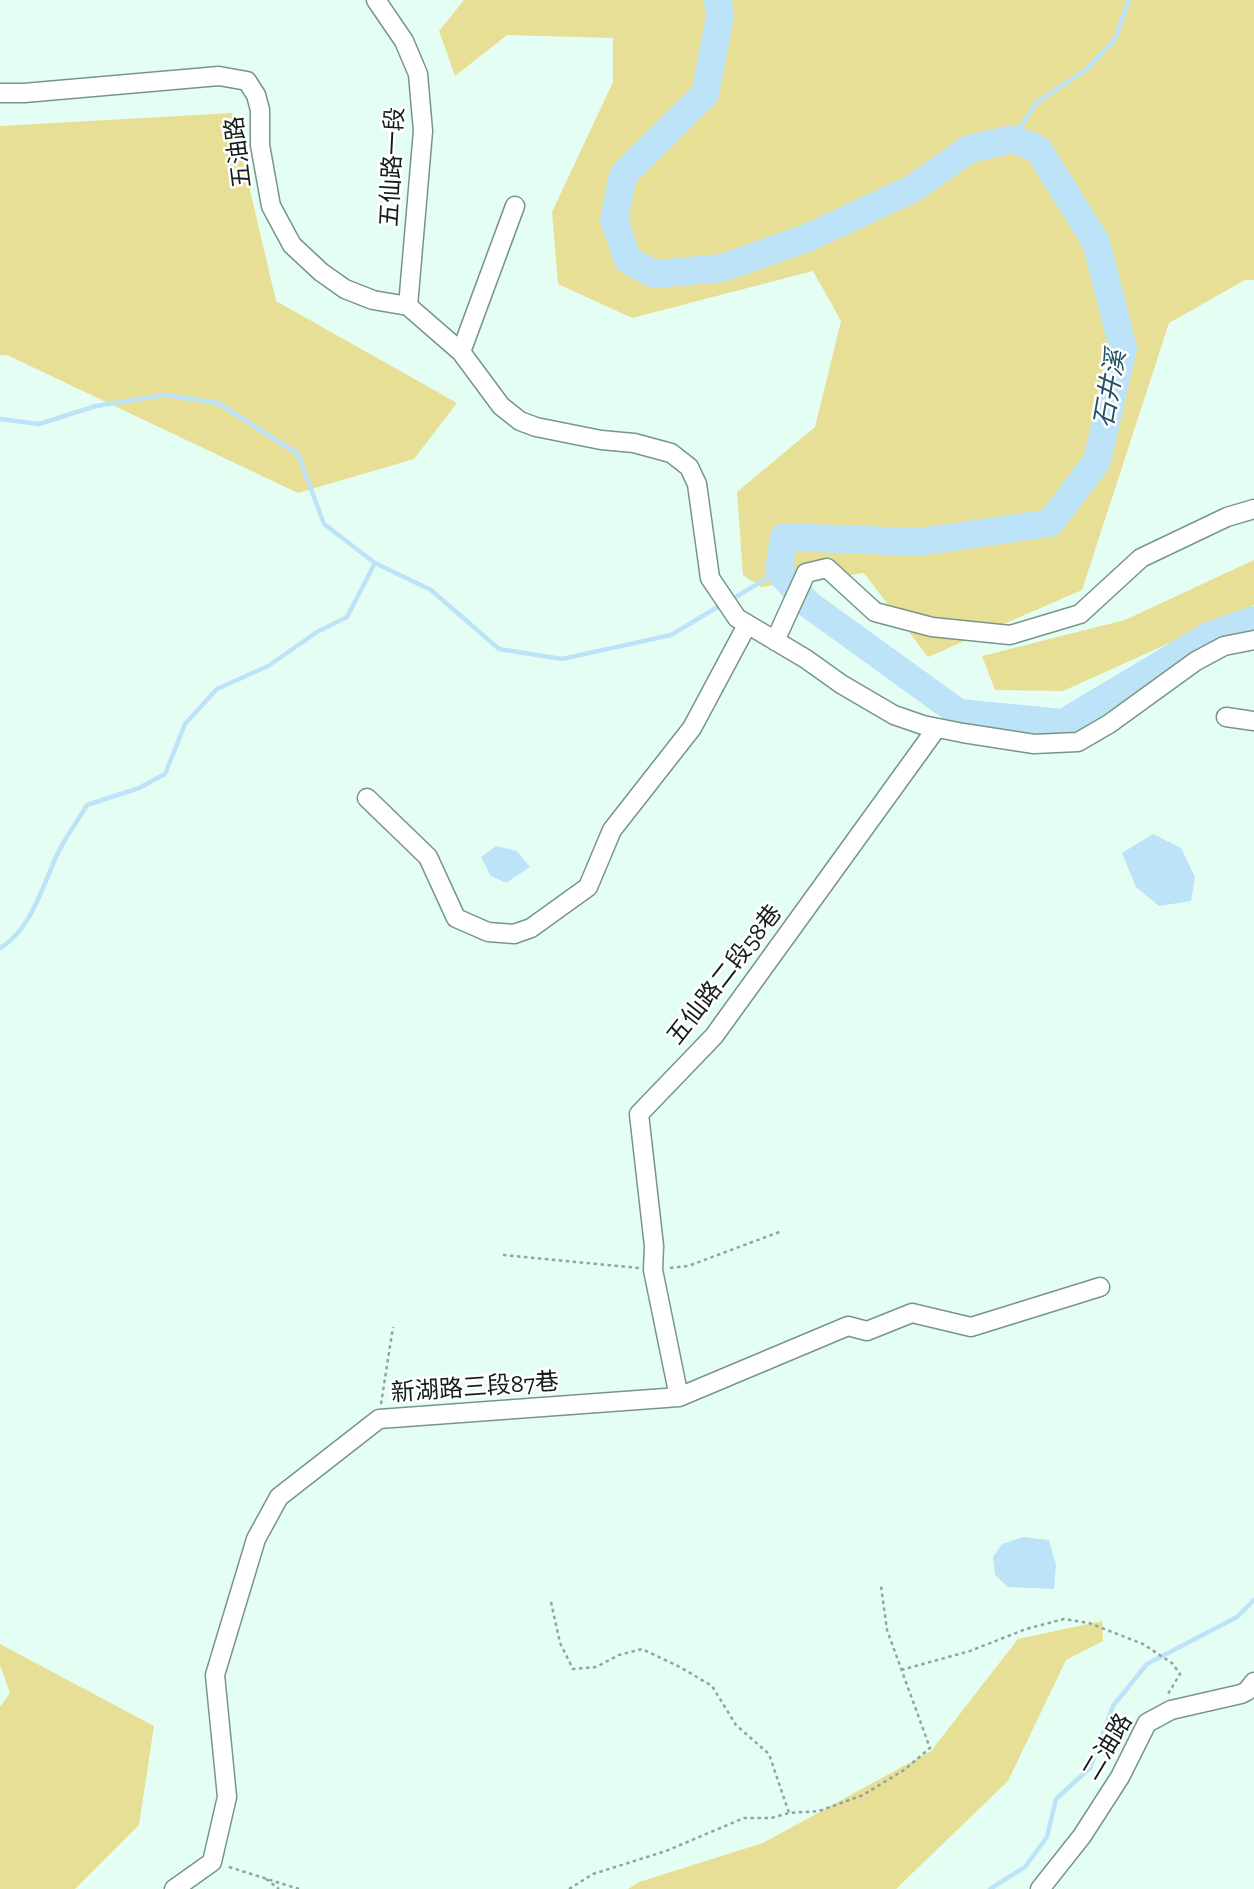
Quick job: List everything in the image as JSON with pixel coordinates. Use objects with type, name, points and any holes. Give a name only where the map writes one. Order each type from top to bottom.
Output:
[{"type":"street","name":"五仙路一段","points":[[376,0],[404,41],[418,74],[423,131],[408,306]]},
{"type":"street","name":"五油路","points":[[0,93],[219,76],[247,81],[256,95],[260,110],[260,145],[271,206],[292,245],[321,272],[345,289],[373,300],[408,306]]},
{"type":"street","points":[[461,352],[515,206]]},
{"type":"street","points":[[408,306],[461,352],[500,406],[520,421],[536,427],[601,440],[634,443],[671,453],[689,467],[697,484],[710,578],[742,622],[894,715],[936,729],[1034,744],[1078,742],[1196,661],[1224,646],[1254,640]]},
{"type":"street","points":[[775,640],[806,573],[827,568],[875,612],[932,627],[1010,635],[1080,614],[1141,558],[1227,517],[1254,509]]},
{"type":"street","points":[[367,798],[428,857],[456,918],[488,932],[514,934],[531,928],[588,887],[612,830],[692,728],[742,622]]},
{"type":"street","points":[[1226,717],[1254,721]]},
{"type":"street","name":"五仙路二段58巷","points":[[679,1397],[653,1270],[654,1246],[639,1114],[714,1037],[936,729]]},
{"type":"street","name":"新湖路三段87巷","points":[[212,1862],[227,1797],[215,1675],[256,1539],[279,1497],[379,1419],[679,1397],[848,1326],[867,1331],[912,1313],[971,1327],[1100,1287]]},
{"type":"street","name":"二油路","points":[[1040,1889],[1082,1836],[1120,1777],[1147,1723],[1171,1710],[1247,1691],[1254,1682]]},
{"type":"street","points":[[174,1889],[212,1862]]},
{"type":"path","points":[[503,1255],[653,1270],[688,1266],[782,1231]]},
{"type":"path","points":[[379,1419],[393,1328]]},
{"type":"path","points":[[569,1889],[593,1874],[666,1851],[744,1818],[771,1818],[789,1813],[820,1811],[863,1795],[904,1770],[930,1748],[887,1630],[881,1586]]},
{"type":"path","points":[[551,1602],[560,1643],[573,1669],[596,1667],[619,1655],[642,1649],[712,1686],[736,1725],[769,1754],[789,1813]]},
{"type":"path","points":[[901,1670],[970,1651],[1026,1629],[1064,1619],[1089,1623],[1143,1644],[1172,1663],[1180,1674],[1168,1695]]},
{"type":"path","points":[[212,1862],[299,1889]]},
{"type":"path","points":[[263,1877],[279,1889]]},
{"type":"shaded area","points":[[464,0],[1254,0],[1254,280],[1245,280],[1169,323],[1082,590],[928,657],[864,573],[761,587],[743,575],[737,492],[815,427],[841,321],[813,271],[632,318],[558,284],[552,212],[613,82],[613,38],[507,35],[455,76],[439,31]]},
{"type":"shaded area","points":[[232,113],[276,301],[457,403],[414,459],[298,493],[7,355],[0,355],[0,126]]},
{"type":"shaded area","points":[[1254,560],[1254,605],[1063,691],[995,690],[982,656],[1125,620]]},
{"type":"shaded area","points":[[1102,1621],[1103,1641],[1066,1660],[1008,1781],[896,1889],[628,1889],[639,1882],[763,1843],[931,1751],[1018,1639]]},
{"type":"shaded area","points":[[0,1644],[154,1726],[139,1825],[75,1889],[0,1889],[0,1707],[10,1693],[0,1665]]},
{"type":"water","points":[[1153,834],[1181,848],[1195,877],[1191,901],[1159,906],[1136,887],[1122,853]]},
{"type":"water","points":[[496,846],[517,851],[530,867],[506,883],[491,876],[481,857]]},
{"type":"water","points":[[1023,1537],[1049,1540],[1056,1565],[1054,1589],[1008,1587],[995,1575],[993,1557],[1002,1544]]},
{"type":"waterway","name":"石井溪","points":[[718,0],[720,17],[705,94],[623,175],[614,220],[628,260],[654,274],[722,268],[807,238],[912,189],[969,149],[1013,139],[1038,149],[1096,242],[1123,348],[1097,461],[1050,523],[918,542],[784,537],[779,571],[808,604],[959,713],[1063,723],[1209,636],[1254,620]]},
{"type":"waterway","points":[[1013,139],[1036,103],[1087,69],[1115,39],[1129,0]]},
{"type":"waterway","points":[[0,419],[39,424],[96,406],[165,395],[218,403],[298,454],[324,524],[375,563],[431,590],[499,649],[562,659],[671,635],[721,605]]},
{"type":"waterway","points":[[0,948],[20,931],[59,850],[87,805],[139,788],[165,774],[185,724],[217,689],[268,666],[317,632],[347,617],[375,563]]},
{"type":"waterway","points":[[729,601],[779,571]]},
{"type":"waterway","points":[[990,1889],[1025,1867],[1047,1837],[1056,1799],[1090,1768],[1113,1706],[1147,1664],[1237,1617],[1254,1600]]}]
